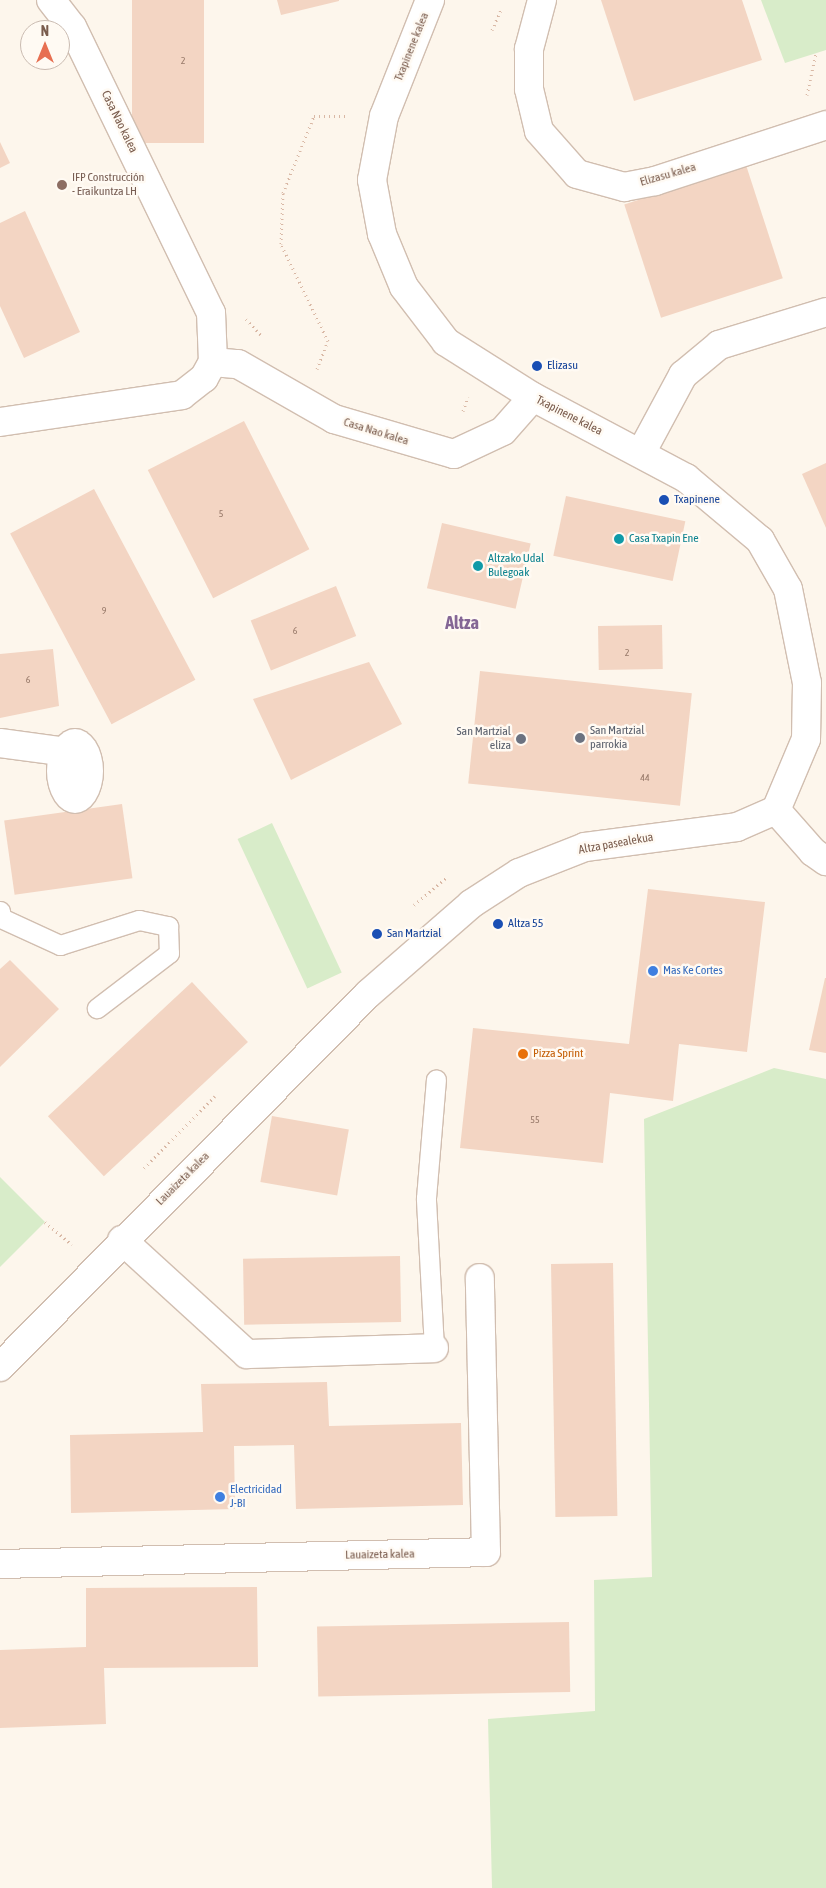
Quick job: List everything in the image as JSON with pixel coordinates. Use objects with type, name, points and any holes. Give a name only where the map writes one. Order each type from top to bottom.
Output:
[{"type":"street","name":"Casa Nao kalea","points":[[51,0],[72,27],[211,313],[213,362],[238,364],[334,419],[454,454],[503,431],[533,397]]},
{"type":"street","name":"Txapinene kalea","points":[[430,0],[384,116],[372,180],[382,234],[404,287],[446,342],[533,397],[686,478],[753,534],[788,589],[807,683],[806,739],[776,810]]},
{"type":"street","name":"Elizasu kalea","points":[[542,0],[529,49],[529,89],[539,131],[576,174],[624,187],[655,181],[826,125]]},
{"type":"street","points":[[641,453],[683,375],[719,345],[826,312]]},
{"type":"street","points":[[0,422],[182,395],[204,378],[213,362]]},
{"type":"street","points":[[0,743],[60,751]]},
{"type":"street","points":[[776,810],[812,852],[826,861]]},
{"type":"street","name":"Altza pasealekua","points":[[368,994],[464,910],[519,872],[585,847],[736,827],[776,810]]},
{"type":"street","name":"Lauaizeta kalea","points":[[0,1367],[122,1240],[368,994]]},
{"type":"street","points":[[122,1240],[247,1354],[434,1348]]},
{"type":"street","name":"Lauaizeta kalea","points":[[0,1564],[486,1552],[480,1278]]},
{"type":"lane","points":[[0,911],[1,918],[60,945],[139,920],[168,926],[169,953],[98,1008]]},
{"type":"lane","points":[[434,1348],[426,1198],[436,1079]]},
{"type":"path","points":[[492,30],[506,0]]},
{"type":"path","points":[[313,378],[328,340],[281,244],[283,193],[314,116]]},
{"type":"path","points":[[246,319],[267,342]]},
{"type":"path","points":[[453,416],[461,414],[468,397]]},
{"type":"path","points":[[45,1222],[72,1246]]},
{"type":"green space","points":[[761,0],[826,0],[826,50],[785,63]]},
{"type":"green space","points":[[272,823],[342,973],[307,989],[238,839]]},
{"type":"green space","points":[[774,1068],[826,1079],[826,1888],[492,1888],[488,1719],[595,1711],[594,1580],[652,1577],[644,1119]]},
{"type":"green space","points":[[0,1177],[45,1222],[0,1267]]},
{"type":"building","points":[[132,0],[204,0],[204,143],[132,143]]},
{"type":"building","points":[[277,0],[339,0],[339,1],[281,15]]},
{"type":"building","points":[[601,0],[742,0],[762,60],[634,101]]},
{"type":"building","points":[[0,142],[10,163],[0,168]]},
{"type":"building","points":[[746,165],[783,278],[661,318],[624,205]]},
{"type":"building","points":[[25,211],[80,332],[24,358],[0,306],[0,223]]},
{"type":"building","points":[[244,421],[309,549],[213,598],[148,470]]},
{"type":"building","points":[[826,463],[826,528],[802,474]]},
{"type":"building","points":[[94,489],[195,680],[112,724],[10,534]]},
{"type":"building","name":"Casa Txapin Ene","points":[[566,496],[685,521],[673,581],[553,556]]},
{"type":"building","name":"Altzako Udal Bulegoak","points":[[442,523],[531,543],[516,609],[427,588]]},
{"type":"building","points":[[336,586],[356,636],[271,671],[251,620]]},
{"type":"building","points":[[662,625],[663,669],[599,670],[598,626]]},
{"type":"building","points":[[53,649],[59,706],[0,718],[0,654]]},
{"type":"building","points":[[369,662],[402,724],[291,780],[253,699]]},
{"type":"building","name":"San Martzial parrokia","points":[[480,671],[692,693],[680,806],[468,783]]},
{"type":"building","points":[[122,804],[132,878],[15,895],[4,821]]},
{"type":"building","points":[[648,889],[765,902],[747,1052],[679,1044],[673,1101],[610,1093],[603,1163],[460,1148],[473,1028],[629,1044]]},
{"type":"building","points":[[10,960],[59,1009],[0,1067],[0,969]]},
{"type":"building","points":[[826,978],[826,1053],[809,1050]]},
{"type":"building","points":[[192,982],[248,1042],[104,1176],[48,1116]]},
{"type":"building","points":[[272,1116],[349,1130],[337,1196],[260,1182]]},
{"type":"building","points":[[400,1256],[401,1322],[244,1325],[243,1259]]},
{"type":"building","points":[[613,1263],[617,1516],[555,1517],[551,1264]]},
{"type":"building","points":[[327,1382],[329,1426],[461,1423],[463,1505],[296,1509],[294,1445],[234,1446],[235,1509],[71,1513],[70,1435],[203,1432],[201,1384]]},
{"type":"building","points":[[257,1587],[258,1667],[104,1668],[106,1724],[0,1728],[0,1650],[86,1647],[86,1588]]},
{"type":"building","points":[[569,1622],[570,1692],[318,1696],[317,1626]]},
{"type":"place","name":"IFP Construcción - Eraikuntza LH","points":[[62,185]]},
{"type":"place","name":"Elizasu","points":[[537,366]]},
{"type":"place","name":"Txapinene","points":[[664,500]]},
{"type":"place","name":"Casa Txapin Ene","points":[[619,539]]},
{"type":"place","name":"Altzako Udal Bulegoak","points":[[478,566]]},
{"type":"place","name":"San Martzial parrokia","points":[[580,738]]},
{"type":"place","name":"San Martzial eliza","points":[[521,739]]},
{"type":"place","name":"Altza 55","points":[[498,924]]},
{"type":"place","name":"San Martzial","points":[[377,934]]},
{"type":"place","name":"Mas Ke Cortes","points":[[653,971]]},
{"type":"place","name":"Pizza Sprint","points":[[523,1054]]},
{"type":"place","name":"Electricidad J-BI","points":[[220,1497]]},
{"type":"district","name":"Altza","points":[[462,623]]}]
